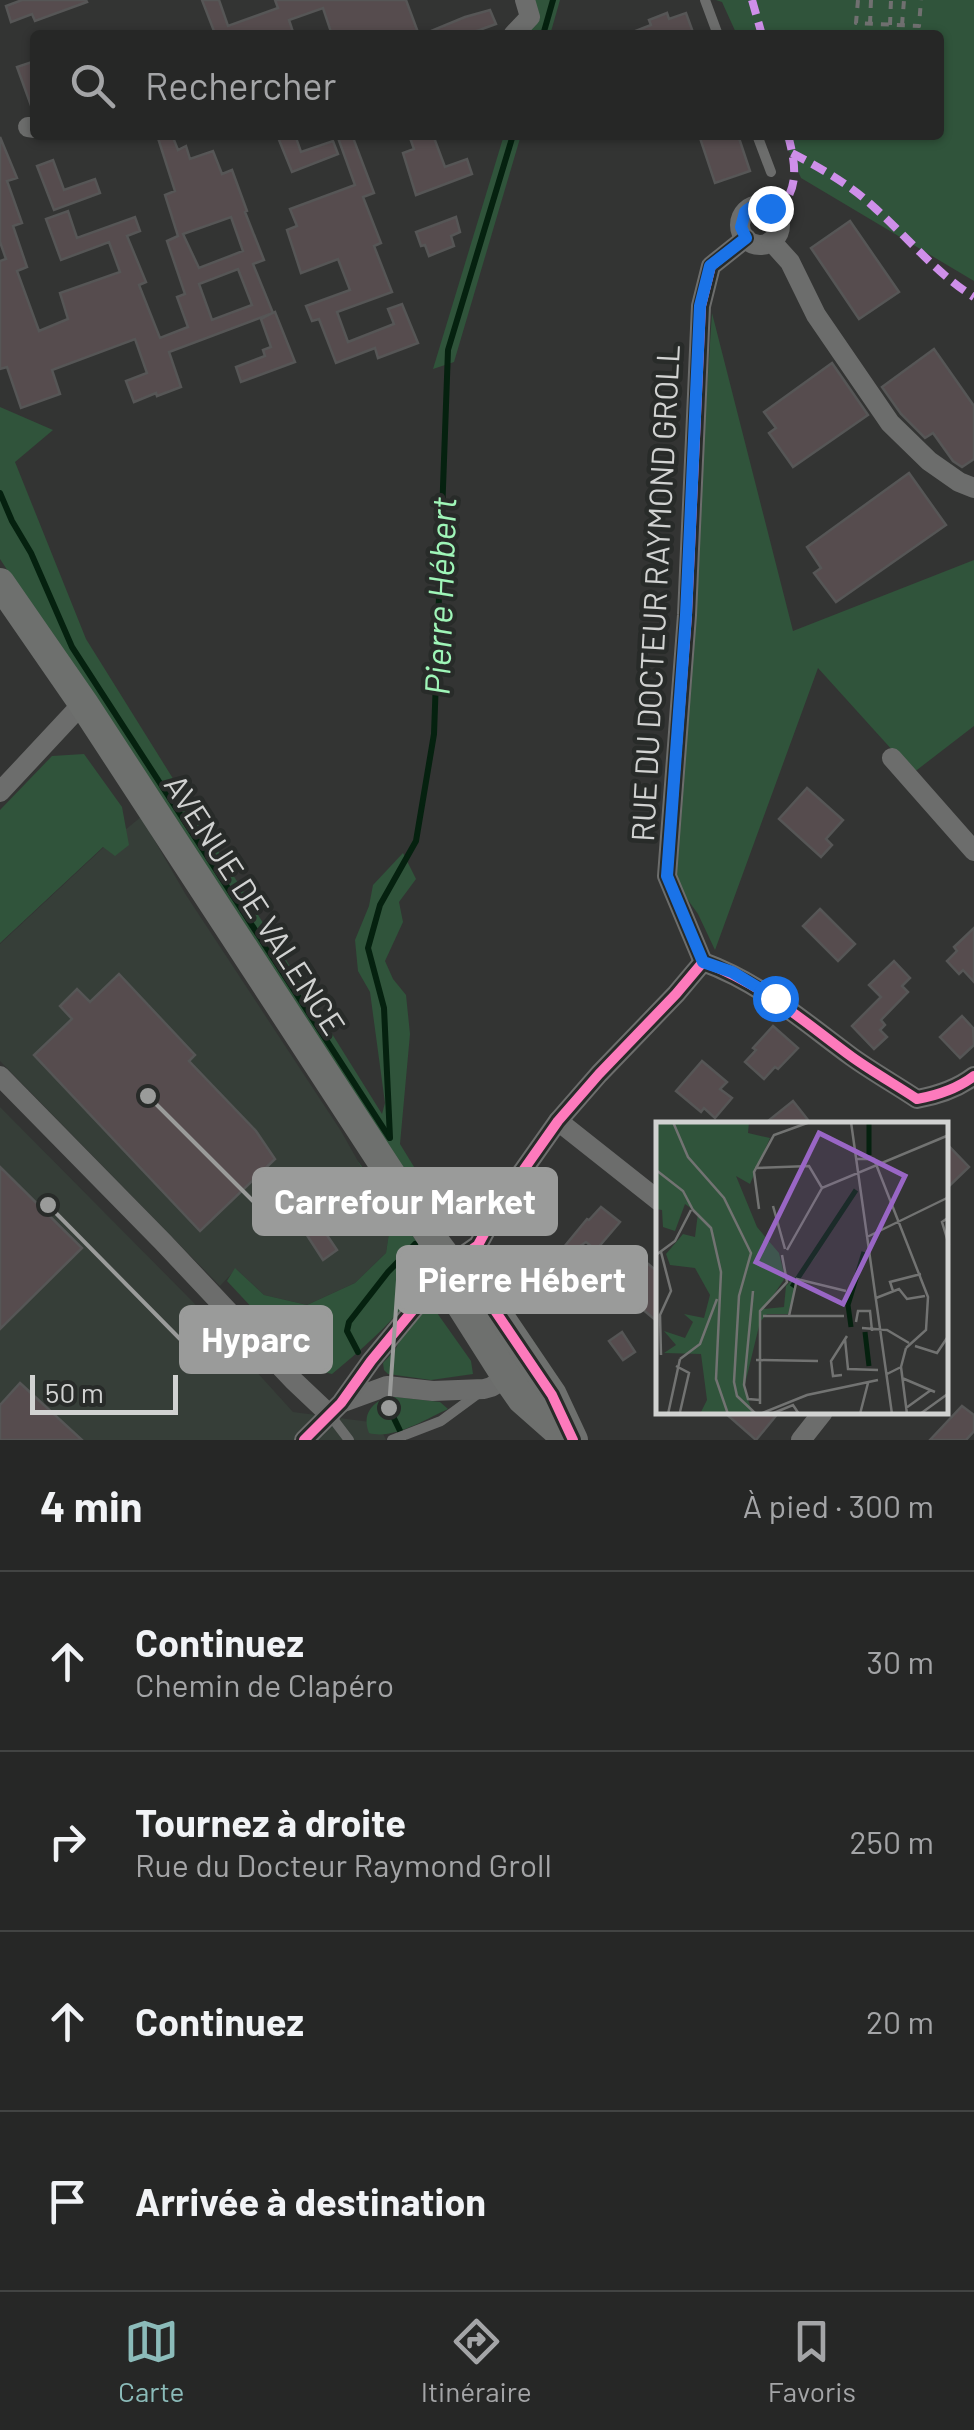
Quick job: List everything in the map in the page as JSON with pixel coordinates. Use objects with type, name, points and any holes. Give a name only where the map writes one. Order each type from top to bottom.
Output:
[{"type":"main road","name":"AVENUE DE VALENCE","points":[[0,582],[451,1264],[477,1284],[507,1377],[552,1395],[571,1440]]},
{"type":"street","points":[[518,30],[530,17],[525,0]]},
{"type":"street","points":[[763,205],[774,210],[780,220],[778,234],[771,241],[759,244],[746,238],[741,227],[743,215],[752,207],[763,205]]},
{"type":"street","name":"RUE DU DOCTEUR RAYMOND GROLL","points":[[703,962],[667,876],[686,615],[700,306],[710,266],[746,238]]},
{"type":"street","points":[[771,241],[790,262],[816,315],[890,423],[928,462],[974,488]]},
{"type":"street","points":[[0,792],[83,703]]},
{"type":"street","points":[[892,758],[974,852]]},
{"type":"street","points":[[304,1440],[336,1409],[371,1360],[451,1264],[478,1245],[503,1199],[558,1121],[703,962],[732,972],[775,998],[856,1060],[917,1099],[961,1086],[974,1076]]},
{"type":"street","points":[[0,1076],[293,1380],[336,1409]]},
{"type":"street","points":[[558,1121],[656,1199]]},
{"type":"street","points":[[371,1360],[374,1374],[387,1386]]},
{"type":"street","points":[[336,1409],[387,1386],[433,1390],[507,1377]]},
{"type":"street","points":[[801,1440],[821,1415]]},
{"type":"lane","points":[[705,0],[716,30]]},
{"type":"lane","points":[[759,140],[771,172]]},
{"type":"lane","points":[[394,1439],[441,1420],[507,1377]]},
{"type":"lane","points":[[336,1409],[349,1440]]},
{"type":"path","points":[[858,0],[856,23],[902,26],[919,26],[920,0]]},
{"type":"path","points":[[870,24],[872,0]]},
{"type":"path","points":[[890,25],[892,0]]},
{"type":"path","points":[[902,26],[904,0]]},
{"type":"shaded area","points":[[141,817],[186,895],[341,1131],[391,1220],[386,1253],[355,1283],[307,1305],[264,1295],[236,1269],[220,1286],[0,1061],[0,944]]},
{"type":"shaded area","points":[[0,1107],[193,1302],[293,1412],[378,1423],[386,1440],[0,1440]]},
{"type":"green space","points":[[523,0],[560,0],[551,30],[529,30]]},
{"type":"green space","points":[[716,0],[974,0],[974,281],[801,178],[784,140],[944,140],[944,30],[735,30],[722,2]]},
{"type":"green space","points":[[502,140],[520,140],[454,362],[433,369]]},
{"type":"green space","points":[[712,313],[793,631],[974,560],[974,726],[913,773],[818,668],[715,950],[698,914],[675,882]]},
{"type":"green space","points":[[0,407],[53,430],[15,462],[86,639],[382,1114],[385,1103],[370,992],[358,971],[355,940],[373,885],[403,853],[416,879],[399,902],[403,922],[385,961],[406,995],[410,1034],[400,1144],[449,1224],[436,1221],[0,559]]},
{"type":"green space","points":[[84,754],[122,807],[129,845],[115,856],[103,847],[0,943],[0,810],[52,756]]},
{"type":"green space","points":[[357,1160],[420,1246],[426,1274],[396,1315],[332,1374],[291,1364],[289,1355],[320,1336],[321,1327],[311,1316],[268,1325],[227,1281],[235,1268],[264,1295],[307,1305],[355,1283],[386,1253],[391,1220]]},
{"type":"green space","points":[[430,1303],[471,1361],[473,1374],[431,1380],[388,1374],[384,1370],[383,1363],[409,1323]]},
{"type":"green space","points":[[388,1396],[440,1402],[448,1409],[399,1431],[369,1433],[370,1410]]},
{"type":"building","points":[[22,0],[87,2],[35,21],[32,14],[11,22],[6,6]]},
{"type":"building","points":[[202,0],[219,0],[228,26],[278,8],[275,0],[406,0],[417,30],[330,30],[323,8],[289,20],[292,30],[214,30]]},
{"type":"building","points":[[490,10],[496,24],[479,30],[433,30]]},
{"type":"building","points":[[667,13],[669,19],[686,13],[692,30],[638,30],[651,25],[649,20]]},
{"type":"building","points":[[30,63],[30,103],[17,67]]},
{"type":"building","points":[[0,137],[17,178],[7,181],[22,223],[13,226],[27,267],[17,271],[39,331],[68,319],[60,293],[120,272],[109,242],[61,260],[46,219],[68,211],[77,238],[135,217],[140,231],[127,236],[146,282],[139,285],[160,338],[188,327],[177,297],[185,294],[167,241],[178,236],[165,195],[175,191],[159,140],[174,140],[178,150],[186,146],[190,159],[213,151],[222,174],[232,170],[264,260],[253,264],[273,313],[169,352],[181,387],[134,402],[126,381],[147,373],[135,339],[52,370],[60,394],[21,408],[7,367],[0,369],[0,261],[6,259],[0,242]],"holes":[[[231,217],[243,251],[199,268],[183,234]],[[238,269],[252,305],[212,320],[199,284]]]},
{"type":"building","points":[[279,140],[297,140],[301,152],[333,141],[338,154],[292,172]]},
{"type":"building","points":[[339,140],[354,140],[374,193],[363,197],[381,243],[374,246],[392,292],[337,312],[348,342],[394,324],[388,309],[402,304],[418,343],[378,358],[375,348],[336,363],[319,319],[312,321],[306,306],[350,290],[338,259],[301,273],[287,230],[297,226],[290,209],[355,185]]},
{"type":"building","points":[[411,140],[435,140],[445,167],[467,159],[472,174],[416,195],[403,153],[414,149]]},
{"type":"building","points":[[701,140],[740,140],[750,171],[715,183]]},
{"type":"building","points":[[53,160],[64,190],[95,179],[100,193],[54,210],[37,166]]},
{"type":"building","points":[[456,217],[460,232],[451,236],[454,246],[429,256],[416,232]]},
{"type":"building","points":[[850,221],[899,292],[859,319],[811,248]]},
{"type":"building","points":[[275,312],[295,362],[241,382],[236,367],[265,356],[263,350],[271,347],[261,319]]},
{"type":"building","points":[[934,349],[974,406],[974,459],[962,467],[933,433],[925,438],[901,414],[882,387]]},
{"type":"building","points":[[832,363],[868,415],[793,467],[769,433],[776,428],[764,412]]},
{"type":"building","points":[[909,473],[946,525],[836,602],[814,573],[821,568],[807,547]]},
{"type":"building","points":[[807,788],[843,820],[826,839],[832,845],[821,857],[779,819]]},
{"type":"building","points":[[820,909],[855,944],[838,961],[803,926]]},
{"type":"building","points":[[974,928],[974,982],[947,961],[957,951],[954,947]]},
{"type":"building","points":[[894,961],[910,978],[902,986],[908,992],[881,1020],[885,1025],[880,1030],[887,1037],[874,1049],[852,1026],[881,997],[869,985]]},
{"type":"building","points":[[119,974],[195,1055],[189,1061],[256,1131],[275,1159],[200,1231],[34,1055],[72,1019],[60,1006],[77,989],[90,1002]]},
{"type":"building","points":[[962,1016],[973,1028],[974,1045],[960,1058],[940,1037]]},
{"type":"building","points":[[773,1026],[798,1048],[764,1079],[745,1062]]},
{"type":"building","points":[[702,1061],[727,1082],[720,1089],[732,1098],[715,1118],[704,1108],[701,1112],[676,1091]]},
{"type":"building","points":[[793,1101],[810,1122],[767,1122]]},
{"type":"building","points":[[949,1146],[969,1167],[949,1186]]},
{"type":"building","points":[[0,1167],[82,1248],[0,1329]]},
{"type":"building","points":[[601,1207],[620,1222],[596,1250],[586,1242],[558,1261],[555,1258]]},
{"type":"building","points":[[314,1216],[337,1250],[323,1260],[301,1226]]},
{"type":"building","points":[[634,1252],[656,1270],[656,1320],[609,1281]]},
{"type":"building","points":[[622,1332],[635,1352],[623,1360],[609,1341]]},
{"type":"building","points":[[20,1383],[82,1440],[0,1440],[0,1405]]},
{"type":"building","points":[[962,1406],[974,1415],[974,1431],[966,1440],[930,1440]]},
{"type":"building","points":[[727,1415],[777,1415],[756,1440]]},
{"type":"waterway","name":"Pierre Hébert","points":[[544,30],[553,0]]},
{"type":"waterway","name":"Pierre Hébert","points":[[390,1138],[384,1008],[368,948],[380,905],[416,841],[434,734],[448,350],[511,140]]},
{"type":"waterway","name":"Pierre Hébert","points":[[0,493],[72,647],[389,1137]]},
{"type":"waterway","name":"Pierre Hébert","points":[[358,1352],[347,1331],[349,1322],[415,1244]]},
{"type":"waterway","name":"Pierre Hébert","points":[[389,1408],[404,1439]]},
{"type":"marked path","points":[[752,0],[761,30]]},
{"type":"marked path","points":[[776,213],[789,195],[794,177],[789,140]]},
{"type":"marked path","points":[[792,153],[857,192],[935,267],[974,297]]},
{"type":"cycle path","points":[[703,962],[667,876],[687,615],[701,306],[711,266],[746,238]]},
{"type":"cycle path","points":[[304,1440],[341,1403],[451,1264],[478,1245],[503,1199],[558,1121],[703,962],[763,992],[917,1099],[947,1091],[974,1076]]},
{"type":"cycle path","points":[[451,1264],[477,1284],[552,1395],[573,1440]]},
{"type":"place","name":"Carrefour Market","points":[[148,1096]]},
{"type":"place","name":"Hyparc","points":[[48,1205]]},
{"type":"place","name":"Pierre Hébert","points":[[389,1408]]},
{"type":"route","points":[[770,208],[755,206],[745,212],[741,227],[746,238],[710,266],[700,306],[686,615],[667,876],[703,962],[732,972],[775,998]]}]
